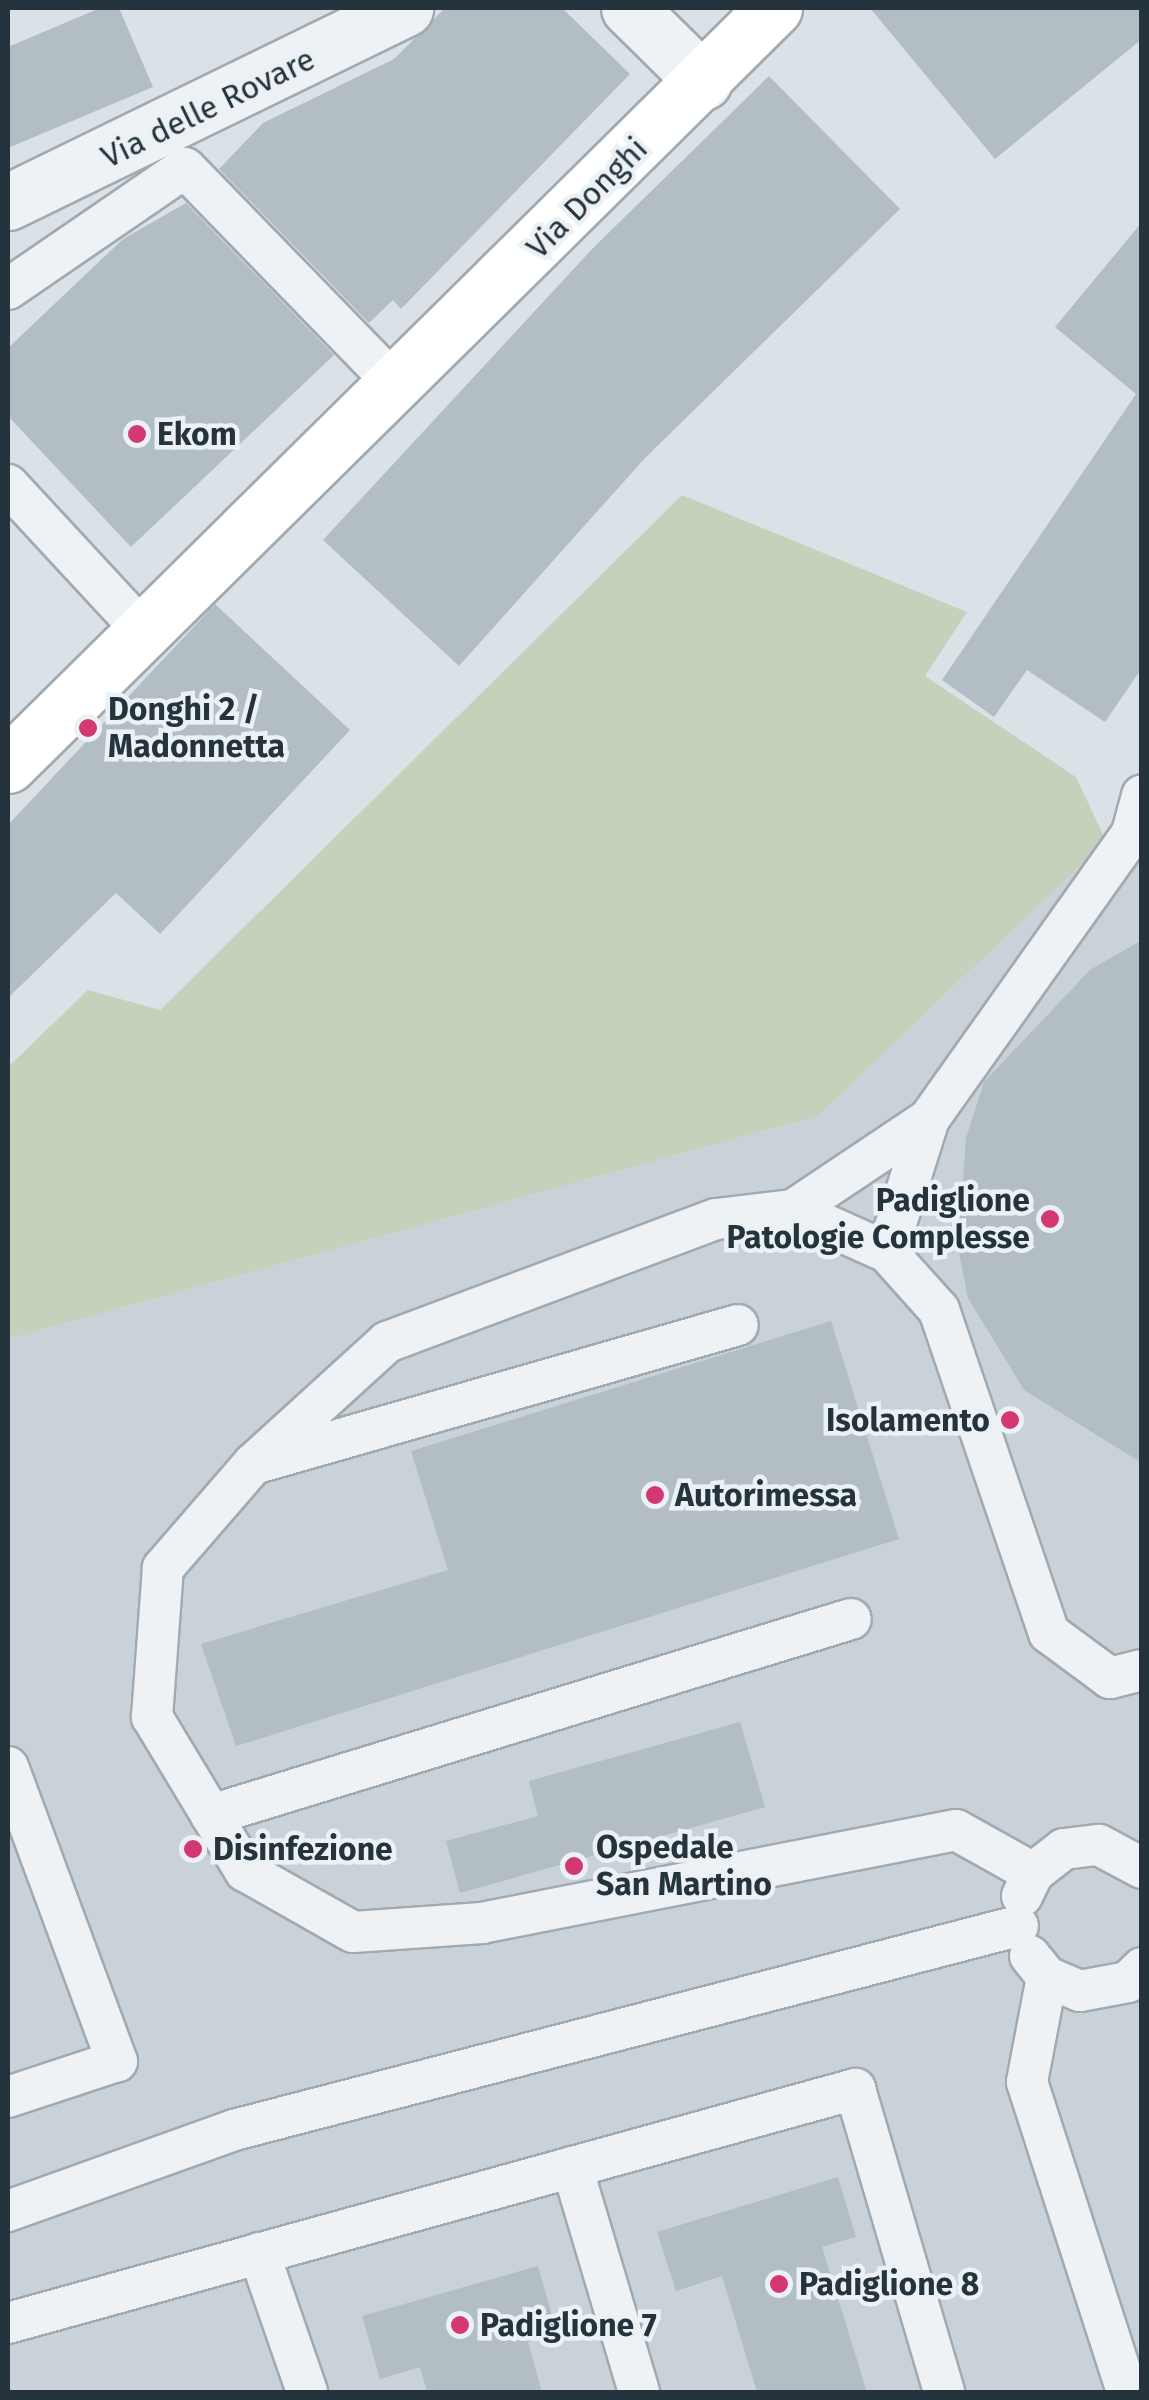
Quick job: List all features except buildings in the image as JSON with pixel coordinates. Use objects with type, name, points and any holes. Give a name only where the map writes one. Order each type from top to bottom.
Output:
[{"type":"street","name":"Via delle Rovare","points":[[8,202],[405,8]]},
{"type":"street","points":[[629,8],[704,82]]},
{"type":"street","name":"Via Donghi","points":[[8,765],[397,386],[774,8]]},
{"type":"lane","points":[[8,289],[185,168],[397,386]]},
{"type":"lane","points":[[8,485],[145,633]]},
{"type":"lane","points":[[886,1252],[929,1119],[1132,832],[1142,795]]},
{"type":"lane","points":[[929,1119],[793,1210],[716,1219],[387,1342],[253,1464],[163,1568],[152,1718],[245,1871],[354,1932],[482,1924],[956,1830],[1033,1874]]},
{"type":"lane","points":[[793,1210],[886,1252],[940,1310],[1049,1633],[1110,1678],[1142,1670]]},
{"type":"lane","points":[[253,1464],[738,1325]]},
{"type":"lane","points":[[211,1815],[851,1619]]},
{"type":"lane","points":[[8,1767],[118,2061],[8,2097]]},
{"type":"lane","points":[[1142,1868],[1100,1846],[1064,1850],[1033,1874],[1018,1926],[1047,1977],[1080,1991],[1128,1982],[1142,1968]]},
{"type":"lane","points":[[8,2211],[234,2130],[1018,1926]]},
{"type":"lane","points":[[1047,1977],[1027,2082],[1126,2392]]},
{"type":"lane","points":[[8,2323],[854,2089],[944,2392]]},
{"type":"lane","points":[[572,2167],[639,2392]]},
{"type":"lane","points":[[260,2253],[307,2392]]},
{"type":"shaded area","name":"Ospedale San Martino","points":[[1141,830],[1141,2392],[8,2392],[8,1339],[818,1116],[1106,841]]},
{"type":"green space","points":[[682,495],[967,612],[925,676],[1076,777],[1106,841],[818,1116],[8,1339],[8,1067],[88,990],[160,1010]]},
{"type":"place","name":"Ekom","points":[[137,434]]},
{"type":"place","name":"Donghi 2 / Madonnetta","points":[[88,728]]},
{"type":"place","name":"Padiglione Patologie Complesse","points":[[1050,1219]]},
{"type":"place","name":"Isolamento","points":[[1010,1420]]},
{"type":"place","name":"Autorimessa","points":[[655,1495]]},
{"type":"place","name":"Disinfezione","points":[[193,1849]]},
{"type":"place","name":"Ospedale San Martino","points":[[574,1866]]},
{"type":"place","name":"Padiglione 8","points":[[779,2284]]},
{"type":"place","name":"Padiglione 7","points":[[460,2325]]}]
